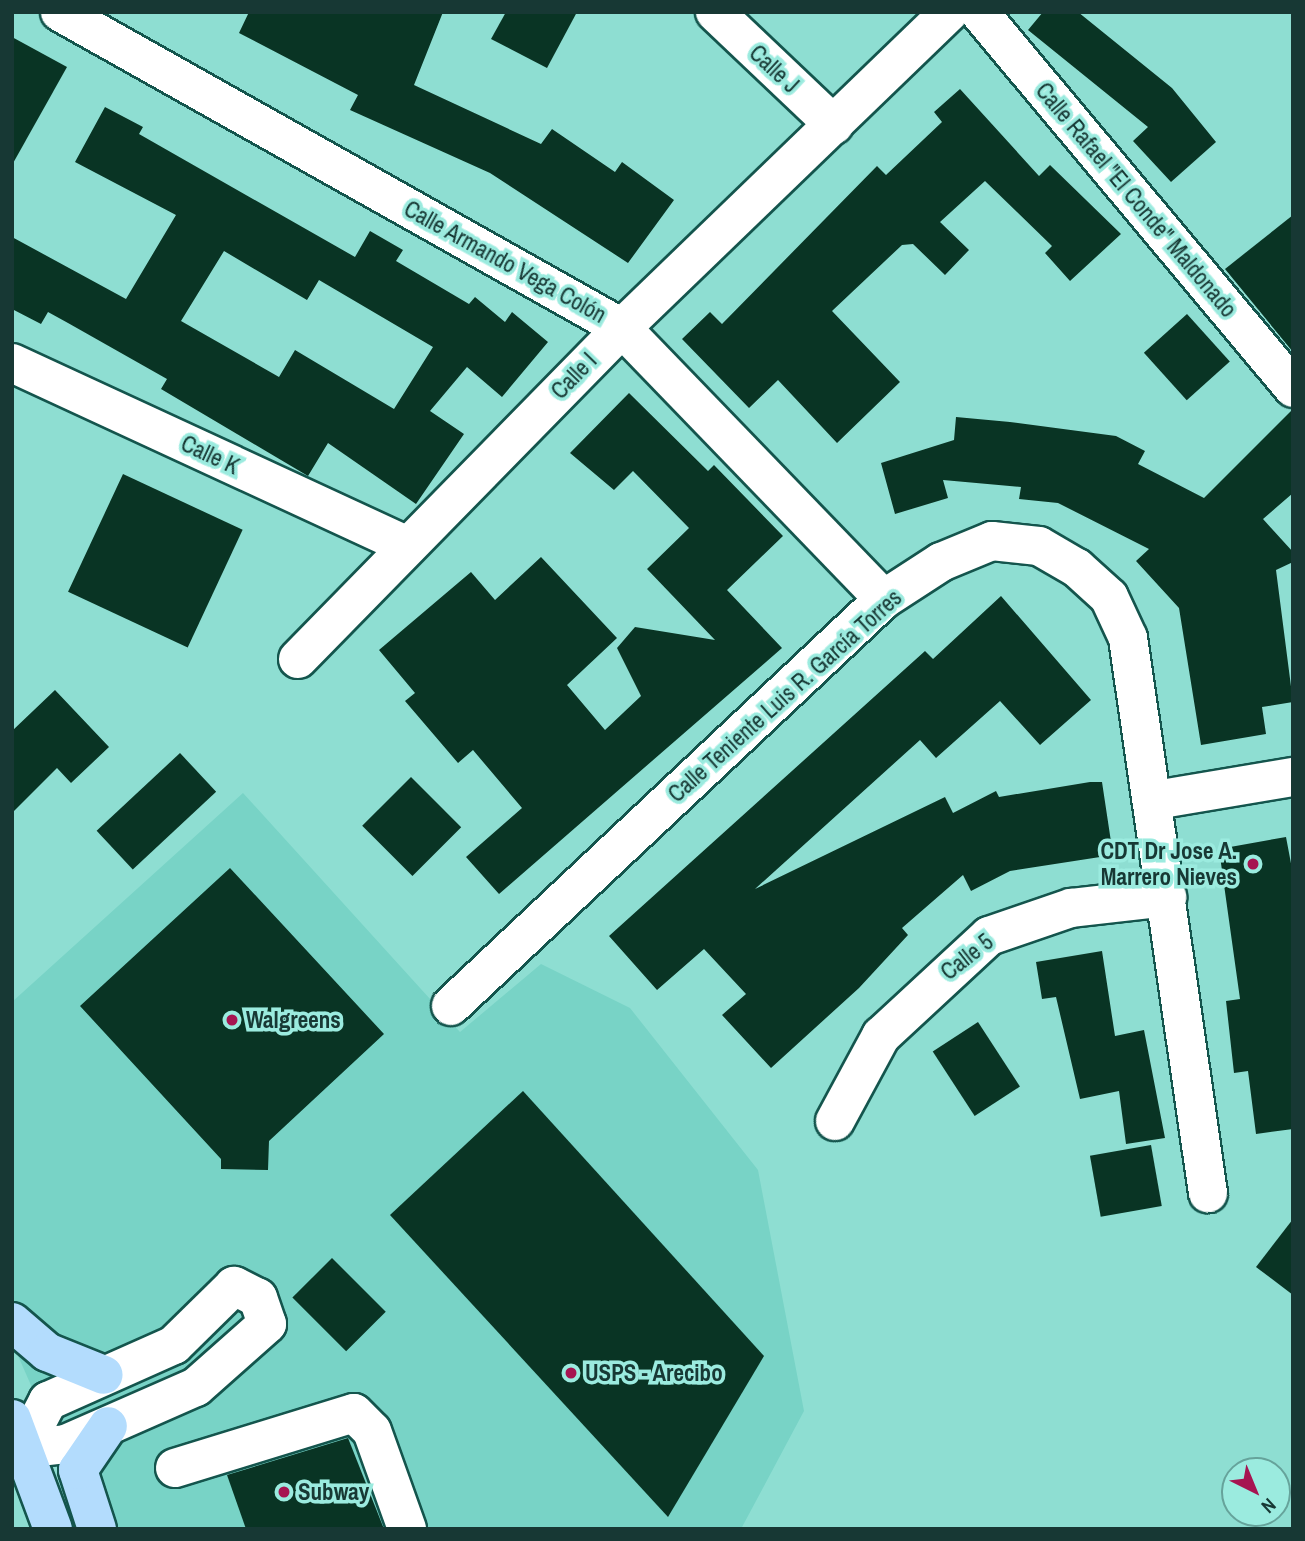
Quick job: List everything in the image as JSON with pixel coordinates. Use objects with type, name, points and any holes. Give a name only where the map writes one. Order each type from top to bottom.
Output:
[{"type":"main road","points":[[12,1322],[47,1352],[104,1375]]},
{"type":"main road","points":[[97,1529],[78,1470],[108,1426]]},
{"type":"main road","points":[[17,1438],[53,1529]]},
{"type":"street","name":"Calle Armando Vega Colón","points":[[60,12],[621,328],[884,599]]},
{"type":"street","name":"Calle J","points":[[715,12],[834,125]]},
{"type":"street","name":"Calle I","points":[[298,659],[621,328],[949,12]]},
{"type":"street","name":"Calle Rafael \"El Conde\" Maldonado","points":[[979,12],[1293,388]]},
{"type":"street","name":"Calle K","points":[[12,363],[408,546]]},
{"type":"street","name":"Calle Teniente Luis R. García Torres","points":[[451,1006],[884,599],[942,562],[992,541],[1039,546],[1077,568],[1109,597],[1128,638],[1155,800],[1208,1193]]},
{"type":"street","points":[[1155,800],[1293,777]]},
{"type":"street","name":"Calle 5","points":[[835,1121],[881,1035],[989,936],[1071,908],[1167,897]]},
{"type":"street","points":[[234,1286],[258,1298],[267,1324],[196,1387],[66,1444],[17,1438],[48,1401],[174,1345],[234,1286]]},
{"type":"street","points":[[175,1468],[354,1413],[372,1431],[407,1529]]},
{"type":"shaded area","points":[[243,793],[460,1032],[541,964],[630,1008],[758,1170],[804,1411],[741,1529],[94,1529],[12,1342],[12,1002]]},
{"type":"building","points":[[249,12],[443,12],[414,85],[541,144],[552,129],[615,172],[622,162],[674,200],[628,263],[490,173],[350,110],[358,95],[239,33]]},
{"type":"building","points":[[506,12],[577,12],[547,68],[491,39]]},
{"type":"building","points":[[1043,12],[1078,12],[1172,88],[1216,142],[1171,182],[1133,141],[1148,127],[1028,30]]},
{"type":"building","points":[[12,37],[67,67],[12,165]]},
{"type":"building","points":[[960,89],[1039,176],[1050,165],[1121,234],[1070,281],[1045,253],[1052,246],[985,181],[940,222],[969,250],[945,275],[913,244],[902,245],[832,311],[900,382],[837,443],[778,380],[749,408],[682,339],[710,312],[722,324],[877,166],[886,175],[942,122],[934,112]]},
{"type":"building","points":[[105,107],[143,127],[139,134],[355,257],[370,231],[403,250],[396,261],[469,304],[475,297],[505,322],[512,312],[548,342],[502,397],[467,367],[430,411],[464,434],[416,504],[328,443],[308,476],[161,389],[167,379],[68,323],[48,312],[41,324],[12,309],[12,237],[126,299],[176,215],[75,162]],"holes":[[[224,251],[307,300],[319,280],[433,347],[394,409],[295,350],[279,377],[181,321]]]},
{"type":"building","points":[[1293,215],[1293,352],[1225,269]]},
{"type":"building","points":[[1187,314],[1230,362],[1187,400],[1144,353]]},
{"type":"building","points":[[629,393],[708,471],[714,465],[783,536],[727,590],[782,648],[499,894],[466,857],[522,808],[473,750],[458,763],[405,701],[415,693],[379,650],[471,572],[495,600],[541,557],[617,638],[567,685],[605,730],[641,696],[617,648],[635,627],[715,640],[647,569],[689,528],[633,471],[614,490],[570,453]]},
{"type":"building","points":[[1293,409],[1293,493],[1263,519],[1293,552],[1293,562],[1276,570],[1293,702],[1262,707],[1266,734],[1201,745],[1179,608],[1136,561],[1149,549],[1058,503],[1019,499],[1021,487],[943,480],[948,498],[895,514],[881,463],[954,440],[956,417],[1010,422],[1116,436],[1145,451],[1138,464],[1204,498]]},
{"type":"building","points":[[123,474],[243,530],[188,648],[68,592]]},
{"type":"building","points":[[1001,596],[1091,700],[1040,745],[1000,701],[936,758],[920,740],[755,889],[945,797],[953,813],[996,791],[999,797],[1090,782],[1102,782],[1113,855],[1010,871],[971,891],[963,875],[902,928],[908,935],[859,988],[771,1068],[722,1015],[746,994],[704,949],[657,990],[609,936],[925,651],[933,659]]},
{"type":"building","points":[[55,690],[109,747],[71,783],[57,768],[12,813],[12,731]]},
{"type":"building","points":[[180,753],[216,792],[133,870],[97,831]]},
{"type":"building","points":[[411,777],[461,827],[412,876],[362,826]]},
{"type":"building","points":[[1286,837],[1293,874],[1293,1129],[1256,1134],[1248,1071],[1234,1073],[1226,1001],[1240,999],[1219,849]]},
{"type":"building","name":"Walgreens","points":[[230,868],[384,1034],[269,1141],[268,1170],[221,1169],[221,1159],[80,1006]]},
{"type":"building","points":[[1102,951],[1115,1036],[1144,1030],[1165,1138],[1126,1144],[1119,1091],[1080,1099],[1056,997],[1042,999],[1036,962]]},
{"type":"building","points":[[978,1022],[1020,1087],[975,1116],[933,1051]]},
{"type":"building","points":[[523,1091],[764,1356],[668,1517],[390,1215]]},
{"type":"building","points":[[1151,1145],[1162,1206],[1101,1217],[1090,1156]]},
{"type":"building","points":[[1293,1219],[1293,1295],[1256,1267]]},
{"type":"building","points":[[332,1258],[386,1312],[346,1351],[292,1298]]},
{"type":"building","points":[[348,1438],[384,1529],[246,1529],[227,1475]]},
{"type":"place","name":"CDT Dr Jose A. Marrero Nieves","points":[[1253,864]]},
{"type":"place","name":"Walgreens","points":[[232,1020]]},
{"type":"place","name":"USPS - Arecibo","points":[[571,1373]]},
{"type":"place","name":"Subway","points":[[284,1492]]}]
